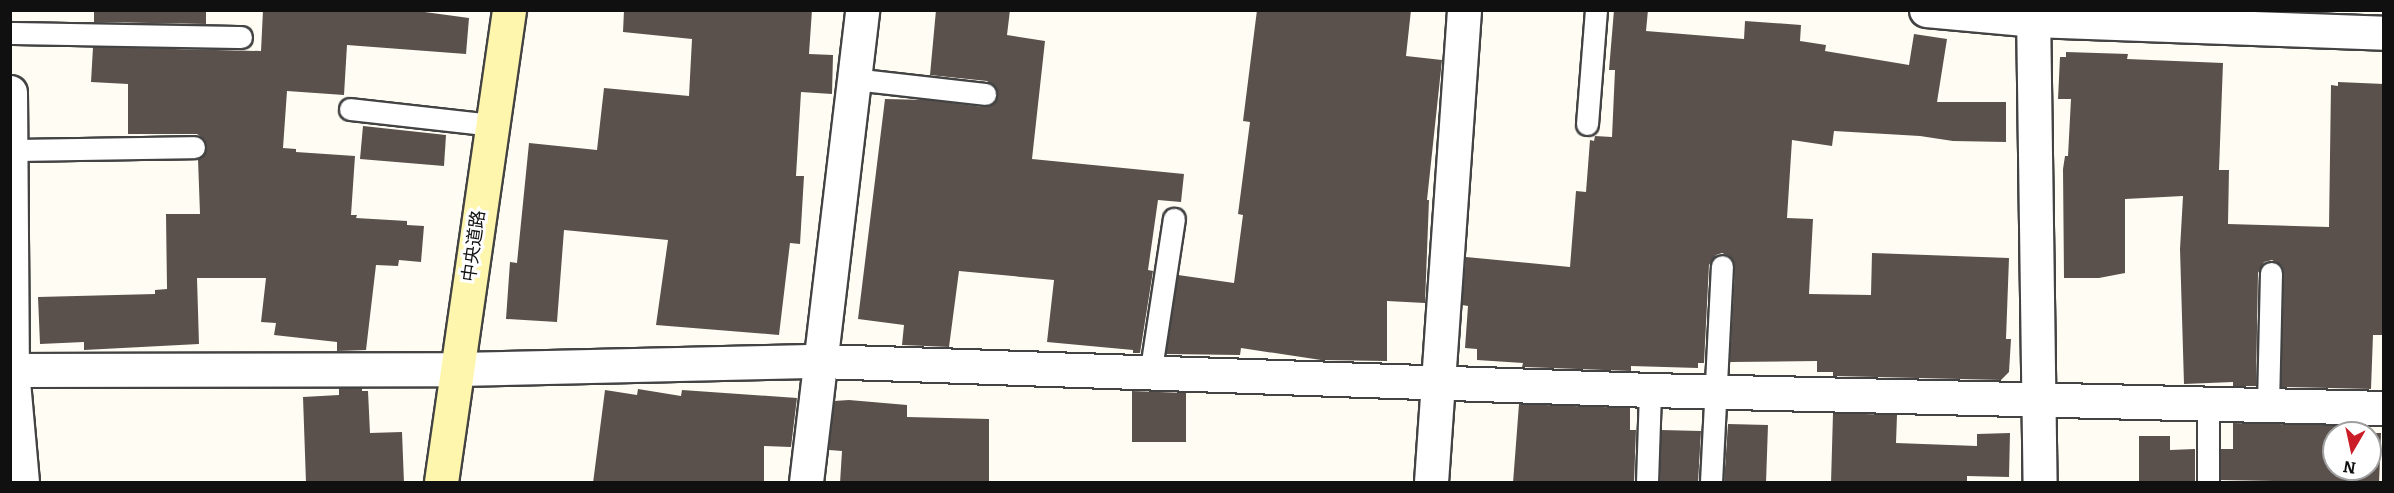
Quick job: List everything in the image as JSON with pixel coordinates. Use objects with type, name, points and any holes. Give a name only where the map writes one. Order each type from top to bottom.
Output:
[{"type":"main road","name":"中央道路","points":[[441,483],[509,10]]},
{"type":"street","points":[[806,483],[862,10]]},
{"type":"street","points":[[1431,483],[1464,10]]},
{"type":"street","points":[[1926,10],[2384,33]]},
{"type":"street","points":[[2033,15],[2040,483]]},
{"type":"street","points":[[10,92],[11,370],[22,483]]},
{"type":"street","points":[[11,370],[457,369],[821,361],[1150,375],[1437,381],[1715,392],[2384,408]]},
{"type":"lane","points":[[1587,124],[1596,10]]},
{"type":"lane","points":[[10,33],[241,38]]},
{"type":"lane","points":[[854,79],[985,94]]},
{"type":"lane","points":[[350,109],[492,125]]},
{"type":"lane","points":[[11,150],[194,147]]},
{"type":"lane","points":[[1150,375],[1174,219]]},
{"type":"lane","points":[[1711,483],[1722,266]]},
{"type":"lane","points":[[2268,405],[2271,273]]},
{"type":"lane","points":[[1647,483],[1650,390]]},
{"type":"lane","points":[[2208,404],[2208,483]]},
{"type":"building","points":[[94,10],[206,10],[206,24],[94,22]]},
{"type":"building","points":[[263,10],[410,10],[469,18],[466,54],[347,45],[344,95],[287,91],[283,148],[296,149],[296,152],[355,156],[351,215],[357,215],[356,218],[407,221],[407,225],[424,226],[421,262],[399,260],[398,266],[376,265],[366,350],[337,351],[337,342],[274,335],[276,323],[261,322],[266,278],[197,278],[199,344],[84,350],[84,342],[40,344],[38,297],[155,294],[155,290],[167,289],[166,214],[200,214],[198,159],[205,153],[205,140],[197,134],[128,134],[128,84],[91,82],[93,47],[261,51]]},
{"type":"building","points":[[624,10],[812,10],[809,54],[833,55],[832,94],[801,92],[796,176],[804,176],[800,244],[790,243],[779,335],[656,325],[668,240],[564,230],[557,322],[506,319],[510,262],[517,263],[529,143],[597,150],[604,88],[689,96],[692,39],[623,32]]},
{"type":"building","points":[[936,10],[1010,10],[1007,35],[1045,41],[1032,159],[1184,174],[1181,202],[1158,200],[1148,270],[1153,271],[1140,353],[1133,353],[1133,350],[1047,342],[1054,280],[959,271],[949,347],[902,345],[904,325],[858,319],[885,99],[927,100],[984,107],[991,105],[998,96],[996,88],[987,81],[930,75]]},
{"type":"building","points":[[1257,10],[1411,10],[1406,56],[1442,60],[1427,200],[1429,200],[1425,303],[1387,301],[1387,361],[1321,360],[1241,348],[1240,355],[1166,354],[1178,275],[1234,283],[1243,215],[1238,214],[1250,122],[1243,121]]},
{"type":"building","points":[[1614,10],[1648,10],[1646,31],[1744,39],[1745,21],[1801,25],[1800,41],[1826,45],[1825,51],[1909,65],[1914,34],[1947,39],[1937,102],[2006,102],[2006,142],[1953,141],[1920,136],[1834,131],[1832,146],[1792,140],[1787,218],[1813,219],[1809,294],[1871,295],[1872,253],[2009,258],[2006,339],[2011,339],[2009,372],[2001,380],[1833,376],[1833,372],[1817,372],[1817,361],[1730,362],[1735,267],[1729,256],[1722,253],[1716,255],[1709,265],[1704,363],[1698,363],[1698,368],[1631,366],[1631,371],[1522,367],[1523,363],[1477,360],[1477,349],[1465,348],[1468,306],[1462,305],[1466,257],[1570,267],[1576,191],[1586,192],[1590,140],[1594,141],[1595,136],[1612,137],[1615,70],[1609,70]]},
{"type":"building","points":[[2066,52],[2128,54],[2127,59],[2223,63],[2219,170],[2229,170],[2228,224],[2329,227],[2331,85],[2338,86],[2338,82],[2384,84],[2384,335],[2373,335],[2371,389],[2281,387],[2284,273],[2282,266],[2272,260],[2264,262],[2258,273],[2256,386],[2233,386],[2233,382],[2184,384],[2180,249],[2183,196],[2125,199],[2125,273],[2099,278],[2064,278],[2063,169],[2065,156],[2068,156],[2071,99],[2058,99],[2060,57],[2066,57]]},
{"type":"building","points":[[363,126],[446,135],[444,166],[360,159]]},
{"type":"building","points":[[339,388],[362,388],[362,391],[368,391],[370,433],[402,432],[404,483],[306,483],[303,397],[339,395]]},
{"type":"building","points":[[638,389],[681,396],[682,390],[797,398],[791,447],[764,446],[764,483],[593,483],[605,390],[637,395]]},
{"type":"building","points":[[1132,391],[1186,393],[1186,442],[1132,442]]},
{"type":"building","points":[[849,400],[907,405],[907,417],[989,419],[989,483],[840,483],[842,451],[829,450],[834,401]]},
{"type":"building","points":[[1519,404],[1630,408],[1630,430],[1636,430],[1634,483],[1513,483]]},
{"type":"building","points":[[1833,413],[1897,415],[1896,443],[1977,446],[1977,434],[2010,433],[2009,477],[1967,476],[1967,483],[1831,483]]},
{"type":"building","points":[[2233,423],[2322,425],[2322,481],[2379,481],[2379,483],[2221,480],[2221,449],[2233,449]]},
{"type":"building","points":[[1728,424],[1768,425],[1766,483],[1724,483]]},
{"type":"building","points":[[1661,430],[1701,431],[1698,483],[1660,483]]},
{"type":"building","points":[[2139,436],[2170,436],[2170,450],[2195,449],[2195,483],[2139,483]]}]
